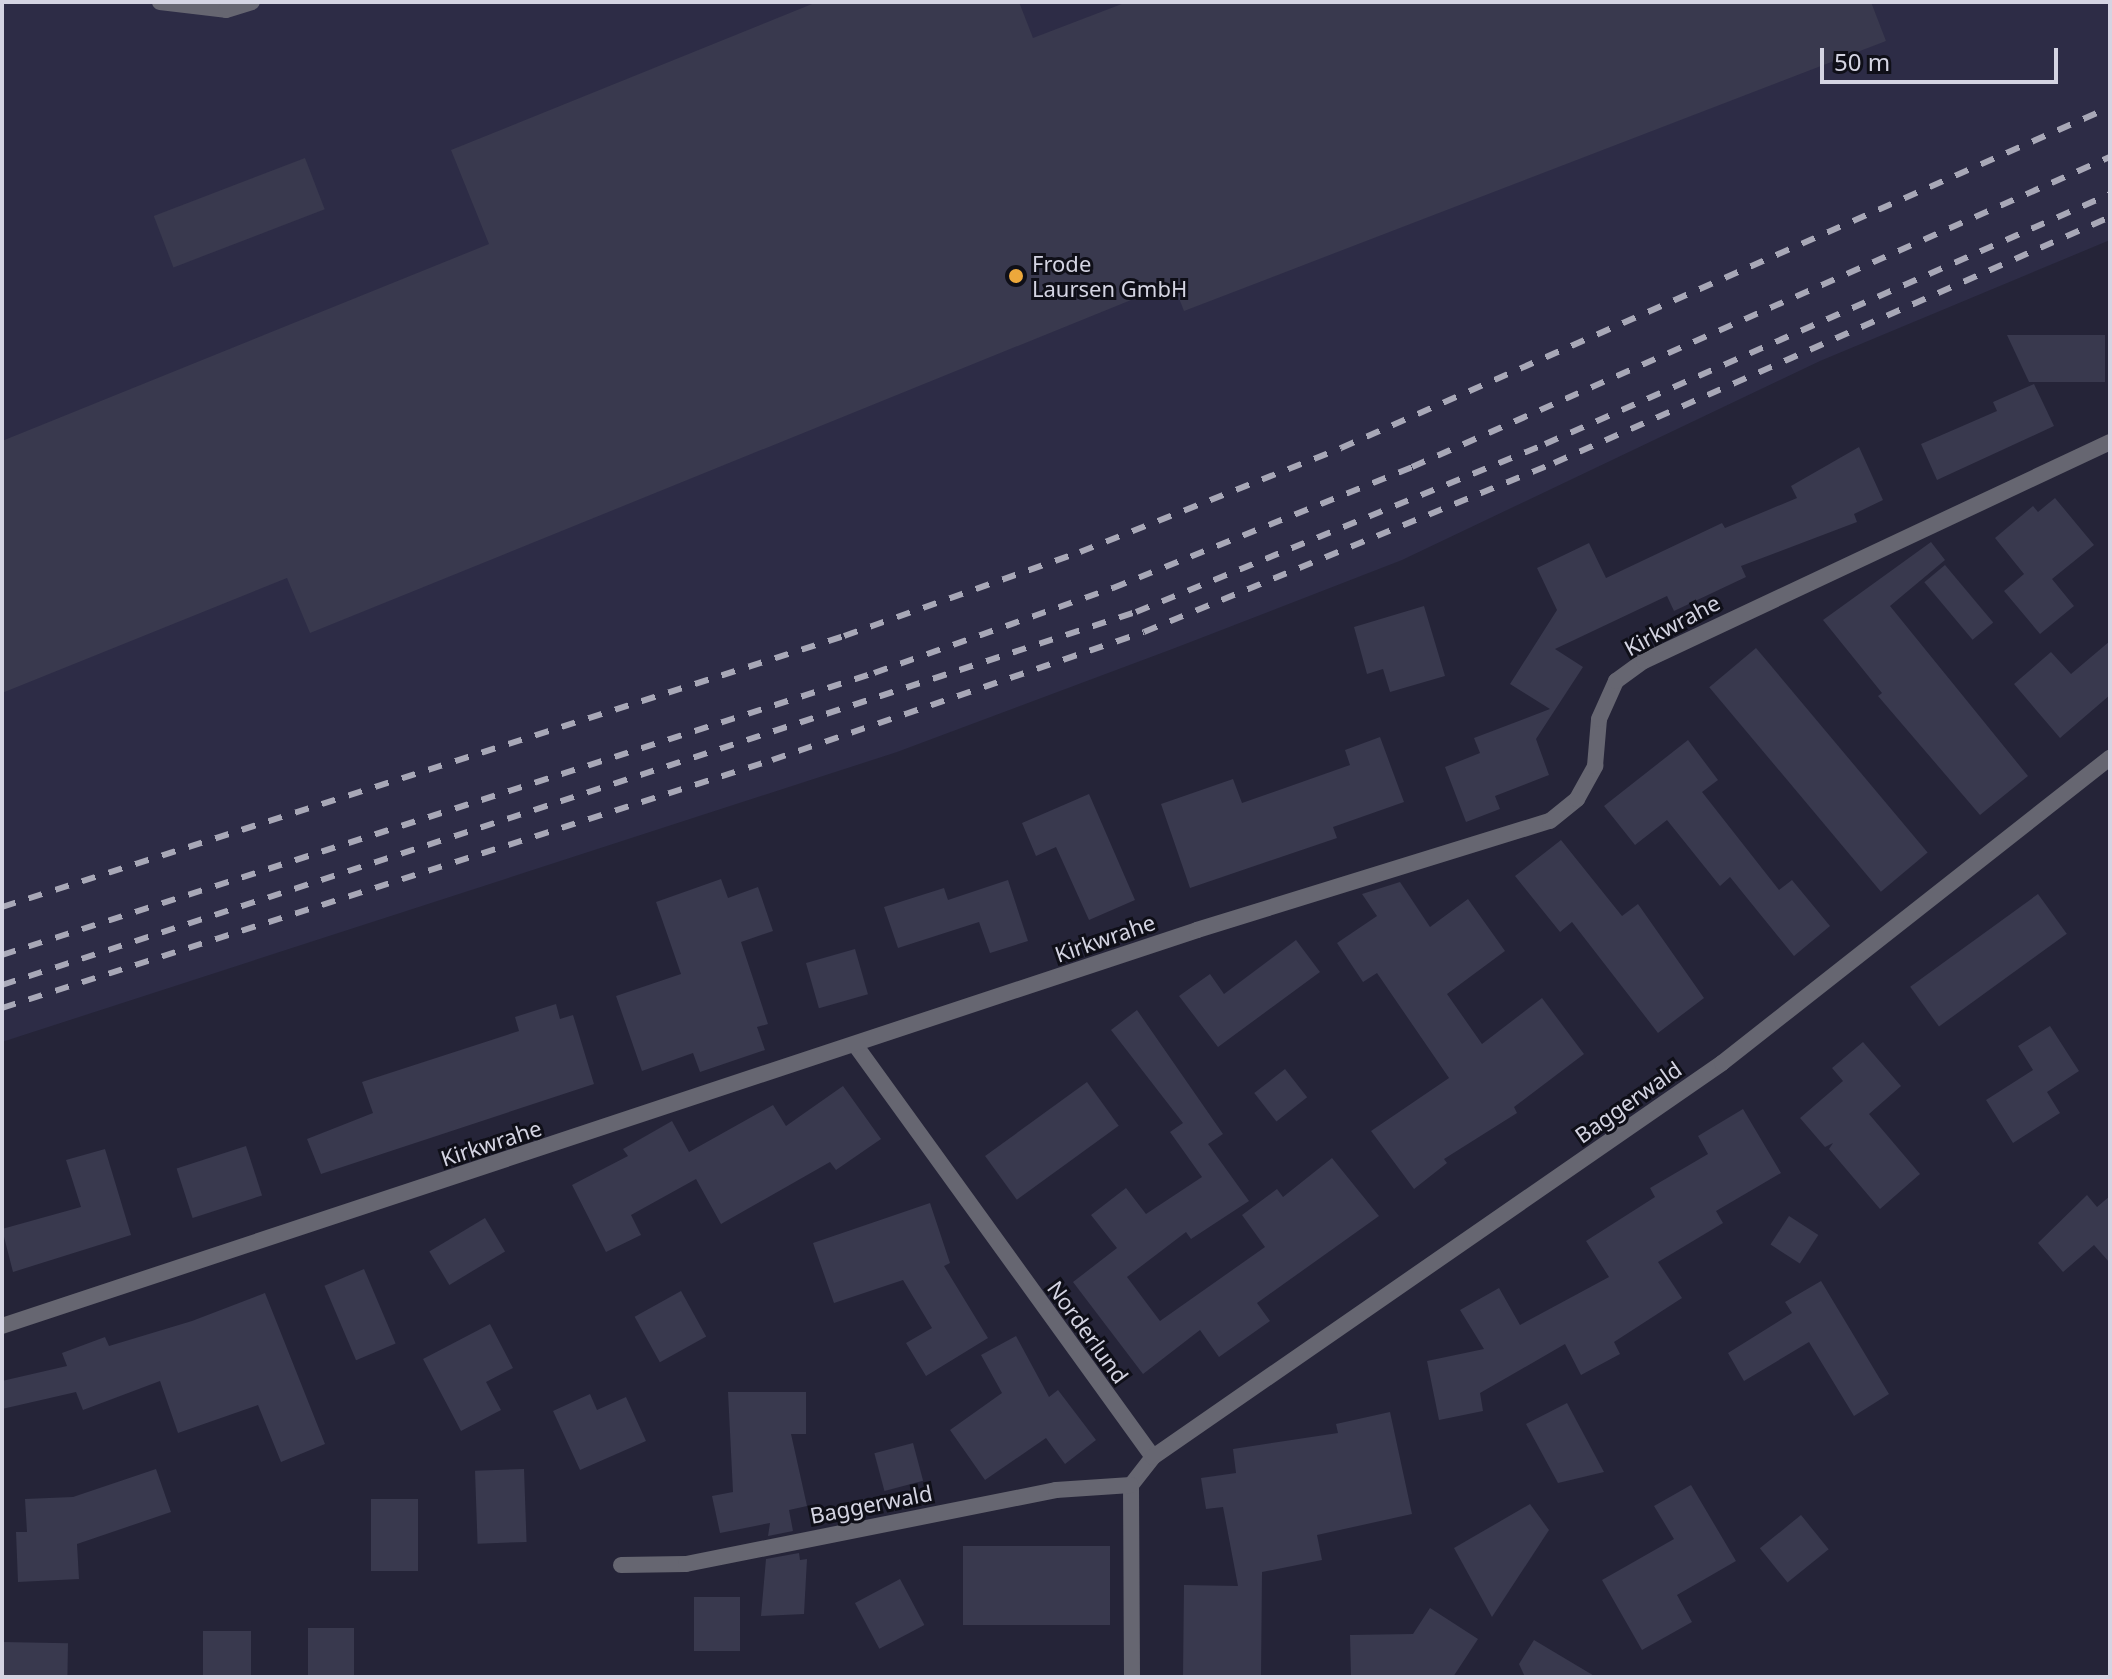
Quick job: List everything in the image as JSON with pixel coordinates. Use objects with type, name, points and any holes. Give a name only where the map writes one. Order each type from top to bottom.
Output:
[{"type":"street","points":[[160,2],[226,10],[252,2]]},
{"type":"street","name":"Kirkwrahe","points":[[2,1326],[856,1046],[1197,930],[1550,821],[1577,799],[1595,766],[1599,719],[1616,681],[1644,661],[2110,442]]},
{"type":"street","name":"Baggerwald","points":[[1153,1457],[1722,1063],[2110,758]]},
{"type":"street","name":"Norderlund","points":[[856,1046],[1153,1457]]},
{"type":"street","points":[[1132,1677],[1131,1485],[1153,1457]]},
{"type":"street","name":"Baggerwald","points":[[621,1565],[686,1564],[1056,1490],[1131,1485]]},
{"type":"shaded area","points":[[2,2],[2110,2],[2110,240],[1820,361],[1402,560],[1175,648],[897,752],[2,1042]]},
{"type":"building","points":[[817,2],[1019,2],[1033,38],[1127,2],[1871,2],[1886,41],[1184,311],[1173,283],[310,633],[287,578],[2,693],[2,441],[489,244],[451,150]]},
{"type":"building","points":[[305,158],[325,209],[173,267],[154,216]]},
{"type":"building","points":[[2007,335],[2105,335],[2105,382],[2029,382]]},
{"type":"building","points":[[2034,384],[2054,426],[1937,480],[1921,444],[1997,411],[1993,402]]},
{"type":"building","points":[[1859,447],[1883,500],[1854,514],[1857,522],[1741,566],[1746,577],[1674,611],[1667,596],[1555,649],[1583,667],[1536,739],[1549,775],[1495,796],[1500,809],[1466,822],[1445,767],[1480,753],[1474,738],[1550,709],[1510,684],[1557,610],[1537,568],[1589,543],[1606,578],[1722,523],[1725,528],[1797,498],[1791,486]]},
{"type":"building","points":[[2055,498],[2094,545],[2052,579],[2074,606],[2040,634],[2004,591],[2024,574],[1995,538],[2033,506],[2038,512]]},
{"type":"building","points":[[1931,542],[1945,560],[1890,606],[2028,776],[1980,815],[1878,696],[1882,693],[1823,620]]},
{"type":"building","points":[[1945,565],[1993,622],[1973,640],[1924,582]]},
{"type":"building","points":[[1424,606],[1445,676],[1390,692],[1383,669],[1367,674],[1354,627]]},
{"type":"building","points":[[2110,641],[2110,695],[2060,738],[2014,684],[2051,652],[2071,674]]},
{"type":"building","points":[[1756,648],[1928,853],[1881,892],[1709,687]]},
{"type":"building","points":[[1380,737],[1404,802],[1333,827],[1337,838],[1190,888],[1161,804],[1233,779],[1242,803],[1350,765],[1345,750]]},
{"type":"building","points":[[1688,740],[1718,780],[1702,792],[1779,890],[1792,880],[1830,926],[1794,956],[1730,877],[1720,886],[1667,820],[1635,845],[1604,806]]},
{"type":"building","points":[[1089,794],[1135,900],[1089,920],[1056,847],[1036,856],[1022,823]]},
{"type":"building","points":[[1561,840],[1622,916],[1638,904],[1704,998],[1658,1033],[1572,922],[1560,932],[1515,876]]},
{"type":"building","points":[[721,879],[728,898],[758,887],[773,931],[741,942],[768,1024],[757,1027],[765,1050],[700,1072],[693,1053],[642,1071],[616,996],[681,974],[656,902]]},
{"type":"building","points":[[1008,880],[1028,941],[990,953],[979,922],[898,948],[884,907],[944,888],[948,900]]},
{"type":"building","points":[[1400,882],[1430,927],[1468,899],[1505,951],[1447,994],[1482,1044],[1542,998],[1584,1054],[1514,1107],[1517,1113],[1444,1159],[1447,1163],[1414,1189],[1371,1131],[1449,1078],[1377,973],[1363,982],[1337,943],[1377,916],[1362,894]]},
{"type":"building","points":[[2038,894],[2067,934],[1939,1027],[1910,987]]},
{"type":"building","points":[[1296,940],[1320,972],[1218,1047],[1179,996],[1210,974],[1224,994]]},
{"type":"building","points":[[855,949],[868,994],[819,1008],[806,963]]},
{"type":"building","points":[[556,1004],[560,1019],[573,1015],[594,1084],[321,1174],[307,1139],[373,1113],[362,1082],[519,1031],[515,1017]]},
{"type":"building","points":[[1137,1010],[1223,1134],[1208,1144],[1249,1201],[1191,1239],[1186,1232],[1127,1277],[1160,1321],[1265,1247],[1242,1215],[1277,1189],[1283,1197],[1332,1158],[1379,1216],[1257,1303],[1270,1321],[1219,1357],[1200,1330],[1143,1374],[1073,1282],[1117,1248],[1091,1215],[1126,1188],[1146,1214],[1202,1177],[1170,1132],[1183,1123],[1111,1030]]},
{"type":"building","points":[[2050,1026],[2079,1071],[2047,1092],[2060,1113],[2013,1143],[1986,1100],[2033,1070],[2018,1046]]},
{"type":"building","points":[[1863,1042],[1901,1086],[1869,1114],[1920,1174],[1880,1209],[1829,1149],[1833,1143],[1825,1147],[1800,1118],[1843,1081],[1832,1068]]},
{"type":"building","points":[[1285,1069],[1307,1097],[1276,1121],[1254,1093]]},
{"type":"building","points":[[1087,1082],[1119,1126],[1017,1200],[985,1156]]},
{"type":"building","points":[[843,1086],[881,1139],[836,1170],[830,1162],[721,1224],[696,1179],[631,1215],[641,1235],[606,1252],[572,1185],[628,1156],[623,1149],[672,1121],[689,1152],[773,1105],[786,1126]]},
{"type":"building","points":[[1743,1109],[1781,1173],[1716,1211],[1723,1223],[1658,1262],[1682,1298],[1614,1342],[1620,1354],[1581,1375],[1565,1344],[1480,1393],[1483,1411],[1439,1420],[1427,1361],[1484,1349],[1460,1310],[1499,1288],[1520,1325],[1609,1277],[1586,1241],[1655,1197],[1650,1188],[1708,1154],[1698,1136]]},
{"type":"building","points":[[246,1146],[262,1195],[193,1218],[177,1169]]},
{"type":"building","points":[[105,1149],[131,1235],[13,1272],[2,1229],[81,1207],[66,1160]]},
{"type":"building","points":[[2087,1195],[2097,1207],[2110,1196],[2110,1263],[2094,1245],[2063,1272],[2038,1243]]},
{"type":"building","points":[[930,1203],[950,1263],[944,1266],[988,1338],[926,1376],[906,1343],[932,1328],[903,1280],[834,1303],[813,1243]]},
{"type":"building","points":[[1789,1216],[1818,1235],[1800,1264],[1770,1245]]},
{"type":"building","points":[[485,1218],[505,1251],[449,1285],[429,1251]]},
{"type":"building","points":[[364,1269],[396,1344],[356,1360],[324,1286]]},
{"type":"building","points":[[1821,1281],[1889,1394],[1854,1416],[1809,1342],[1744,1381],[1728,1353],[1792,1313],[1785,1302]]},
{"type":"building","points":[[681,1291],[706,1336],[660,1362],[635,1317]]},
{"type":"building","points":[[265,1293],[325,1444],[281,1462],[258,1405],[178,1433],[160,1381],[83,1410],[76,1392],[2,1409],[2,1381],[67,1366],[62,1353],[105,1337],[109,1346],[192,1321]]},
{"type":"building","points":[[490,1324],[513,1368],[486,1382],[501,1410],[461,1431],[423,1359]]},
{"type":"building","points":[[1016,1336],[1049,1397],[1058,1390],[1096,1440],[1065,1464],[1046,1438],[985,1480],[950,1430],[1002,1393],[981,1355]]},
{"type":"building","points":[[728,1392],[806,1392],[806,1434],[791,1434],[807,1506],[789,1510],[793,1531],[768,1536],[770,1523],[720,1533],[712,1496],[733,1492]]},
{"type":"building","points":[[590,1394],[597,1410],[626,1397],[646,1441],[580,1470],[553,1411]]},
{"type":"building","points":[[1567,1403],[1604,1472],[1558,1483],[1526,1424]]},
{"type":"building","points":[[1390,1412],[1412,1514],[1317,1535],[1322,1560],[1262,1572],[1261,1677],[1183,1677],[1184,1585],[1238,1586],[1223,1507],[1206,1509],[1201,1478],[1236,1473],[1233,1449],[1338,1433],[1336,1424]]},
{"type":"building","points":[[913,1443],[923,1481],[884,1491],[874,1453]]},
{"type":"building","points":[[156,1469],[171,1512],[77,1544],[79,1579],[18,1582],[16,1532],[27,1532],[25,1499],[73,1497]]},
{"type":"building","points":[[524,1469],[527,1542],[478,1544],[475,1471]]},
{"type":"building","points":[[1691,1485],[1736,1561],[1677,1595],[1692,1622],[1642,1650],[1602,1580],[1674,1539],[1654,1506]]},
{"type":"building","points":[[371,1499],[418,1499],[418,1571],[371,1571]]},
{"type":"building","points":[[1530,1504],[1549,1530],[1492,1617],[1454,1548]]},
{"type":"building","points":[[1801,1515],[1829,1549],[1788,1583],[1760,1548]]},
{"type":"building","points":[[963,1546],[1110,1546],[1110,1625],[963,1625]]},
{"type":"building","points":[[799,1553],[800,1560],[807,1559],[804,1614],[761,1616],[766,1559]]},
{"type":"building","points":[[900,1579],[924,1625],[879,1649],[855,1603]]},
{"type":"building","points":[[694,1597],[740,1597],[740,1651],[694,1651]]},
{"type":"building","points":[[1430,1608],[1478,1639],[1453,1677],[1351,1677],[1350,1635],[1413,1634]]},
{"type":"building","points":[[308,1628],[354,1628],[354,1677],[308,1677]]},
{"type":"building","points":[[203,1631],[251,1631],[251,1677],[203,1677]]},
{"type":"building","points":[[1534,1640],[1596,1677],[1525,1677],[1519,1664]]},
{"type":"building","points":[[2,1642],[68,1643],[67,1677],[2,1677]]},
{"type":"railway","points":[[2,907],[844,636],[1080,552],[1341,448],[2110,107]]},
{"type":"railway","points":[[2,955],[874,673],[1113,588],[1412,467],[2110,157]]},
{"type":"railway","points":[[2,985],[1136,612],[1545,444],[2110,194]]},
{"type":"railway","points":[[2,1008],[772,760],[1144,632],[1554,463],[2110,217]]},
{"type":"place","name":"Frode Laursen GmbH","points":[[1016,276]]}]
